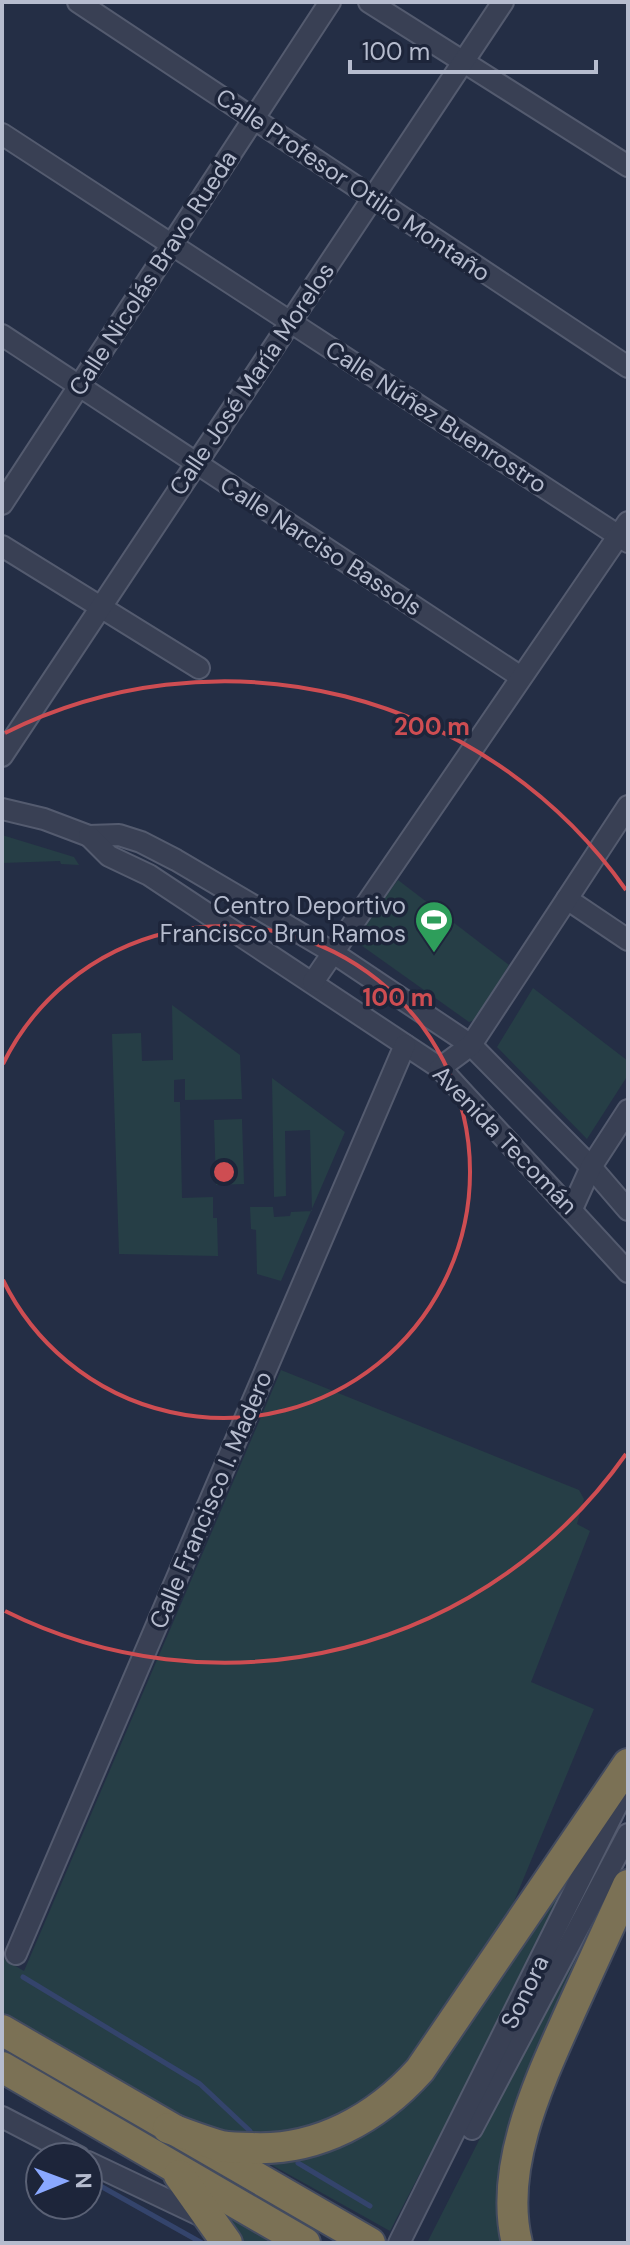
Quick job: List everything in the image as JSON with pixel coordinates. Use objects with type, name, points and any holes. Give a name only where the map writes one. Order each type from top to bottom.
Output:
[{"type":"highway","points":[[168,2128],[224,2147],[270,2149],[312,2141],[347,2128],[398,2094],[420,2070],[628,1764]]},
{"type":"highway","points":[[517,2243],[511,2218],[519,2146],[532,2096],[628,1885]]},
{"type":"highway","points":[[2,2030],[370,2243]]},
{"type":"highway","points":[[2,2067],[305,2243]]},
{"type":"highway","points":[[171,2163],[220,2232]]},
{"type":"street","name":"Calle Profesor Otilio Montaño","points":[[78,2],[628,367]]},
{"type":"street","name":"Calle Nicolás Bravo Rueda","points":[[2,504],[330,2]]},
{"type":"street","points":[[369,2],[628,166]]},
{"type":"street","name":"Calle José María Morelos","points":[[2,756],[503,2]]},
{"type":"street","name":"Calle Núñez Buenrostro","points":[[2,134],[290,322],[625,534]]},
{"type":"street","name":"Calle Narciso Bassols","points":[[2,335],[521,677]]},
{"type":"street","points":[[313,982],[521,677],[625,534]]},
{"type":"street","points":[[2,546],[199,668]]},
{"type":"street","name":"Avenida Tecomán","points":[[2,809],[44,819],[89,836],[119,835],[141,842],[332,952],[471,1045],[591,1167],[628,1210]]},
{"type":"street","points":[[440,1068],[471,1045],[626,813]]},
{"type":"street","name":"Avenida Tecomán","points":[[89,836],[109,856],[149,875],[440,1068],[628,1272]]},
{"type":"street","points":[[567,899],[628,940]]},
{"type":"street","name":"Calle Francisco I. Madero","points":[[16,1954],[405,1045]]},
{"type":"street","points":[[572,1209],[591,1167],[628,1110]]},
{"type":"street","points":[[591,1167],[628,1194]]},
{"type":"street","name":"Sonora","points":[[426,2203],[628,1784]]},
{"type":"street","name":"Sonora","points":[[426,2203],[628,1834]]},
{"type":"street","points":[[2,2117],[48,2141]]},
{"type":"street","points":[[104,2170],[220,2232]]},
{"type":"street","points":[[399,2243],[426,2203]]},
{"type":"street","points":[[412,2243],[426,2203]]},
{"type":"shaded area","points":[[2,835],[74,857],[79,865],[61,864],[60,861],[2,863]]},
{"type":"shaded area","name":"Centro Deportivo Francisco Brun Ramos","points":[[398,880],[509,965],[476,1020],[469,1022],[358,943],[356,935]]},
{"type":"shaded area","points":[[533,988],[628,1061],[628,1075],[587,1139],[497,1047]]},
{"type":"shaded area","points":[[172,1005],[240,1055],[242,1099],[185,1100],[185,1079],[174,1080],[174,1102],[180,1102],[182,1198],[213,1197],[218,1256],[119,1254],[112,1034],[141,1033],[142,1061],[173,1060]]},
{"type":"shaded area","points":[[272,1078],[345,1132],[312,1209],[310,1130],[285,1131],[286,1196],[274,1197]]},
{"type":"shaded area","points":[[242,1119],[244,1184],[216,1185],[214,1120]]},
{"type":"shaded area","points":[[250,1207],[273,1207],[274,1217],[311,1211],[281,1281],[257,1274],[256,1230],[251,1229]]},
{"type":"shaded area","points":[[281,1370],[579,1490],[584,1499],[577,1524],[590,1531],[531,1682],[594,1709],[503,1928],[395,2086],[311,2131],[219,2136],[2,2013],[2,1958],[24,1971]]},
{"type":"shaded area","points":[[618,1792],[390,2231],[261,2159],[371,2127]]},
{"type":"shaded area","points":[[628,1846],[628,1853],[514,2126],[504,2243],[427,2243]]},
{"type":"shaded area","points":[[216,2204],[284,2243],[243,2243]]},
{"type":"waterway","points":[[23,1977],[200,2084],[250,2131]]},
{"type":"waterway","points":[[298,2163],[370,2206]]},
{"type":"waterway","points":[[104,2188],[202,2243]]},
{"type":"place","name":"Centro Deportivo Francisco Brun Ramos","points":[[434,954]]}]
